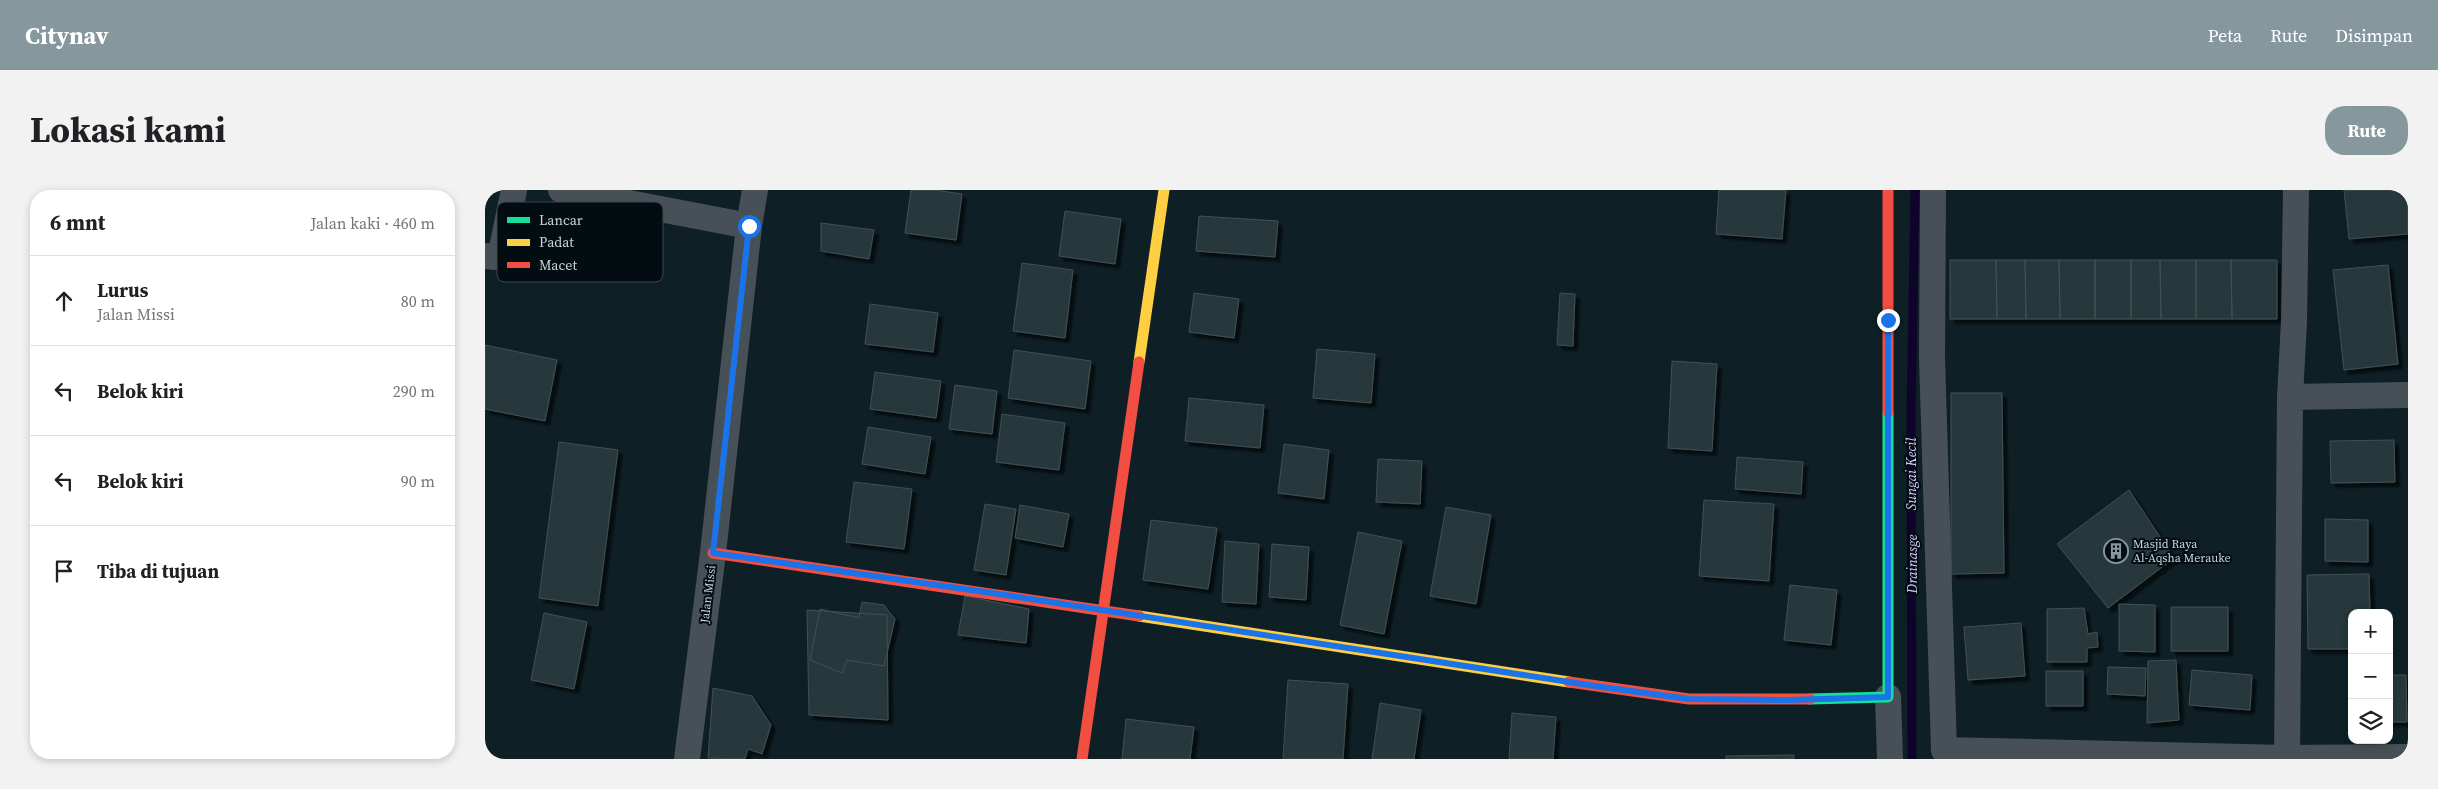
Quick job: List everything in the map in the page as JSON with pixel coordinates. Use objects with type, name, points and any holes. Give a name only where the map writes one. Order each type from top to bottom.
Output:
[{"type":"street","points":[[561,190],[624,202]]},
{"type":"street","name":"Jalan Missi","points":[[687,759],[713,553],[749,226],[755,190]]},
{"type":"street","points":[[1082,759],[1164,190]]},
{"type":"street","points":[[1888,190],[1888,697],[1890,759]]},
{"type":"street","points":[[1933,190],[1932,357],[1944,754],[2287,759],[2408,756]]},
{"type":"street","points":[[2287,759],[2290,397],[2294,321],[2296,190]]},
{"type":"street","points":[[663,210],[749,226]]},
{"type":"street","points":[[2290,397],[2408,395]]},
{"type":"street","points":[[713,553],[1689,699],[1789,700],[1888,697]]},
{"type":"building","points":[[911,190],[935,190],[962,194],[956,240],[905,233]]},
{"type":"building","points":[[1719,190],[1786,190],[1782,239],[1716,234]]},
{"type":"building","points":[[2344,190],[2408,190],[2408,234],[2349,239]]},
{"type":"building","points":[[1065,211],[1121,219],[1115,264],[1059,256]]},
{"type":"building","points":[[1199,216],[1278,221],[1275,257],[1196,251]]},
{"type":"building","points":[[821,223],[874,230],[869,259],[821,251]]},
{"type":"building","points":[[1950,260],[1996,260],[1997,319],[1950,319]]},
{"type":"building","points":[[1996,260],[2025,260],[2026,319],[1997,319]]},
{"type":"building","points":[[2025,260],[2059,260],[2060,319],[2026,319]]},
{"type":"building","points":[[2059,260],[2095,260],[2095,319],[2060,319]]},
{"type":"building","points":[[2095,260],[2131,260],[2131,319],[2095,319]]},
{"type":"building","points":[[2131,260],[2160,260],[2161,319],[2131,319]]},
{"type":"building","points":[[2160,260],[2196,260],[2196,319],[2161,319]]},
{"type":"building","points":[[2196,260],[2231,260],[2232,319],[2196,319]]},
{"type":"building","points":[[2231,260],[2277,260],[2277,319],[2232,319]]},
{"type":"building","points":[[1022,263],[1073,270],[1065,338],[1013,331]]},
{"type":"building","points":[[2388,265],[2398,364],[2344,370],[2333,270]]},
{"type":"building","points":[[1194,293],[1239,299],[1234,338],[1189,332]]},
{"type":"building","points":[[1560,293],[1575,294],[1573,346],[1557,345]]},
{"type":"building","points":[[870,304],[938,313],[933,352],[865,344]]},
{"type":"building","points":[[485,345],[557,360],[545,421],[485,409]]},
{"type":"building","points":[[1317,349],[1375,354],[1371,403],[1313,398]]},
{"type":"building","points":[[1014,350],[1091,361],[1085,409],[1008,398]]},
{"type":"building","points":[[1672,361],[1717,364],[1712,451],[1668,448]]},
{"type":"building","points":[[875,372],[941,381],[936,418],[870,409]]},
{"type":"building","points":[[955,385],[997,391],[992,434],[949,429]]},
{"type":"building","points":[[1951,393],[2002,393],[2004,573],[1951,574]]},
{"type":"building","points":[[1189,398],[1264,405],[1260,448],[1185,441]]},
{"type":"building","points":[[1002,414],[1065,423],[1059,470],[996,462]]},
{"type":"building","points":[[868,427],[931,437],[925,474],[862,464]]},
{"type":"building","points":[[2394,440],[2395,482],[2331,483],[2330,441]]},
{"type":"building","points":[[559,442],[618,450],[598,606],[539,598]]},
{"type":"building","points":[[1284,444],[1329,450],[1324,499],[1278,493]]},
{"type":"building","points":[[1737,457],[1803,462],[1801,494],[1735,489]]},
{"type":"building","points":[[1378,459],[1422,461],[1420,504],[1376,502]]},
{"type":"building","points":[[854,482],[912,489],[904,549],[846,542]]},
{"type":"building","name":"Masjid Raya Al-Aqsha Merauke","points":[[2129,490],[2174,558],[2108,608],[2057,544]]},
{"type":"building","points":[[1704,500],[1774,504],[1769,581],[1699,576]]},
{"type":"building","points":[[985,504],[1016,509],[1006,575],[974,570]]},
{"type":"building","points":[[1020,505],[1069,514],[1063,547],[1015,538]]},
{"type":"building","points":[[1446,507],[1491,515],[1476,604],[1430,596]]},
{"type":"building","points":[[2325,519],[2368,520],[2368,562],[2325,561]]},
{"type":"building","points":[[1151,520],[1217,528],[1208,589],[1143,580]]},
{"type":"building","points":[[1358,532],[1402,541],[1384,634],[1340,625]]},
{"type":"building","points":[[1225,541],[1259,544],[1256,604],[1222,602]]},
{"type":"building","points":[[1272,544],[1309,547],[1306,600],[1269,597]]},
{"type":"building","points":[[2369,574],[2370,609],[2348,609],[2348,649],[2308,649],[2307,575]]},
{"type":"building","points":[[1790,585],[1837,590],[1831,645],[1784,640]]},
{"type":"building","points":[[965,596],[1029,609],[1026,643],[958,635]]},
{"type":"building","points":[[862,602],[884,605],[895,619],[884,666],[847,660],[842,673],[810,660],[820,609],[859,618]]},
{"type":"building","points":[[2119,604],[2155,605],[2155,652],[2119,651]]},
{"type":"building","points":[[2171,607],[2228,607],[2228,651],[2171,651]]},
{"type":"building","points":[[2084,608],[2088,634],[2097,632],[2098,647],[2087,648],[2087,662],[2047,662],[2047,609]]},
{"type":"building","points":[[807,610],[887,615],[888,720],[809,715]]},
{"type":"building","points":[[544,613],[587,622],[574,689],[531,680]]},
{"type":"building","points":[[2021,623],[2025,676],[1968,680],[1964,627]]},
{"type":"building","points":[[2176,660],[2179,720],[2147,723],[2148,661]]},
{"type":"building","points":[[2108,667],[2146,668],[2145,696],[2107,694]]},
{"type":"building","points":[[2192,670],[2252,675],[2250,710],[2189,705]]},
{"type":"building","points":[[2046,671],[2083,671],[2083,706],[2046,706]]},
{"type":"building","points":[[2393,675],[2406,675],[2407,722],[2393,722]]},
{"type":"building","points":[[1288,680],[1348,684],[1343,759],[1283,759]]},
{"type":"building","points":[[713,688],[752,696],[771,725],[762,754],[748,749],[745,759],[708,758]]},
{"type":"building","points":[[1380,703],[1421,710],[1414,759],[1372,759]]},
{"type":"building","points":[[1512,713],[1556,717],[1553,759],[1509,759]]},
{"type":"building","points":[[1126,719],[1194,727],[1190,759],[1122,759]]},
{"type":"building","points":[[1794,755],[1794,759],[1726,759],[1726,756]]},
{"type":"waterway","name":"Sungai Kecil","points":[[1912,759],[1911,416],[1915,190]]},
{"type":"traffic: fast","points":[[1810,699],[1888,697],[1888,412]]},
{"type":"traffic: slow","points":[[1139,362],[1164,190]]},
{"type":"traffic: slow","points":[[1139,616],[1569,682]]},
{"type":"traffic: jam","points":[[1888,190],[1888,412]]},
{"type":"traffic: jam","points":[[1082,759],[1139,362]]},
{"type":"traffic: jam","points":[[713,553],[1139,616]]},
{"type":"traffic: jam","points":[[1569,682],[1689,699],[1810,699]]},
{"type":"place","name":"Masjid Raya Al-Aqsha Merauke","points":[[2116,551]]},
{"type":"route","points":[[749,226],[713,553],[985,592],[1689,699],[1789,700],[1888,697],[1888,320]]},
{"type":"water label","name":"Drainasge","points":[[1912,564]]}]
